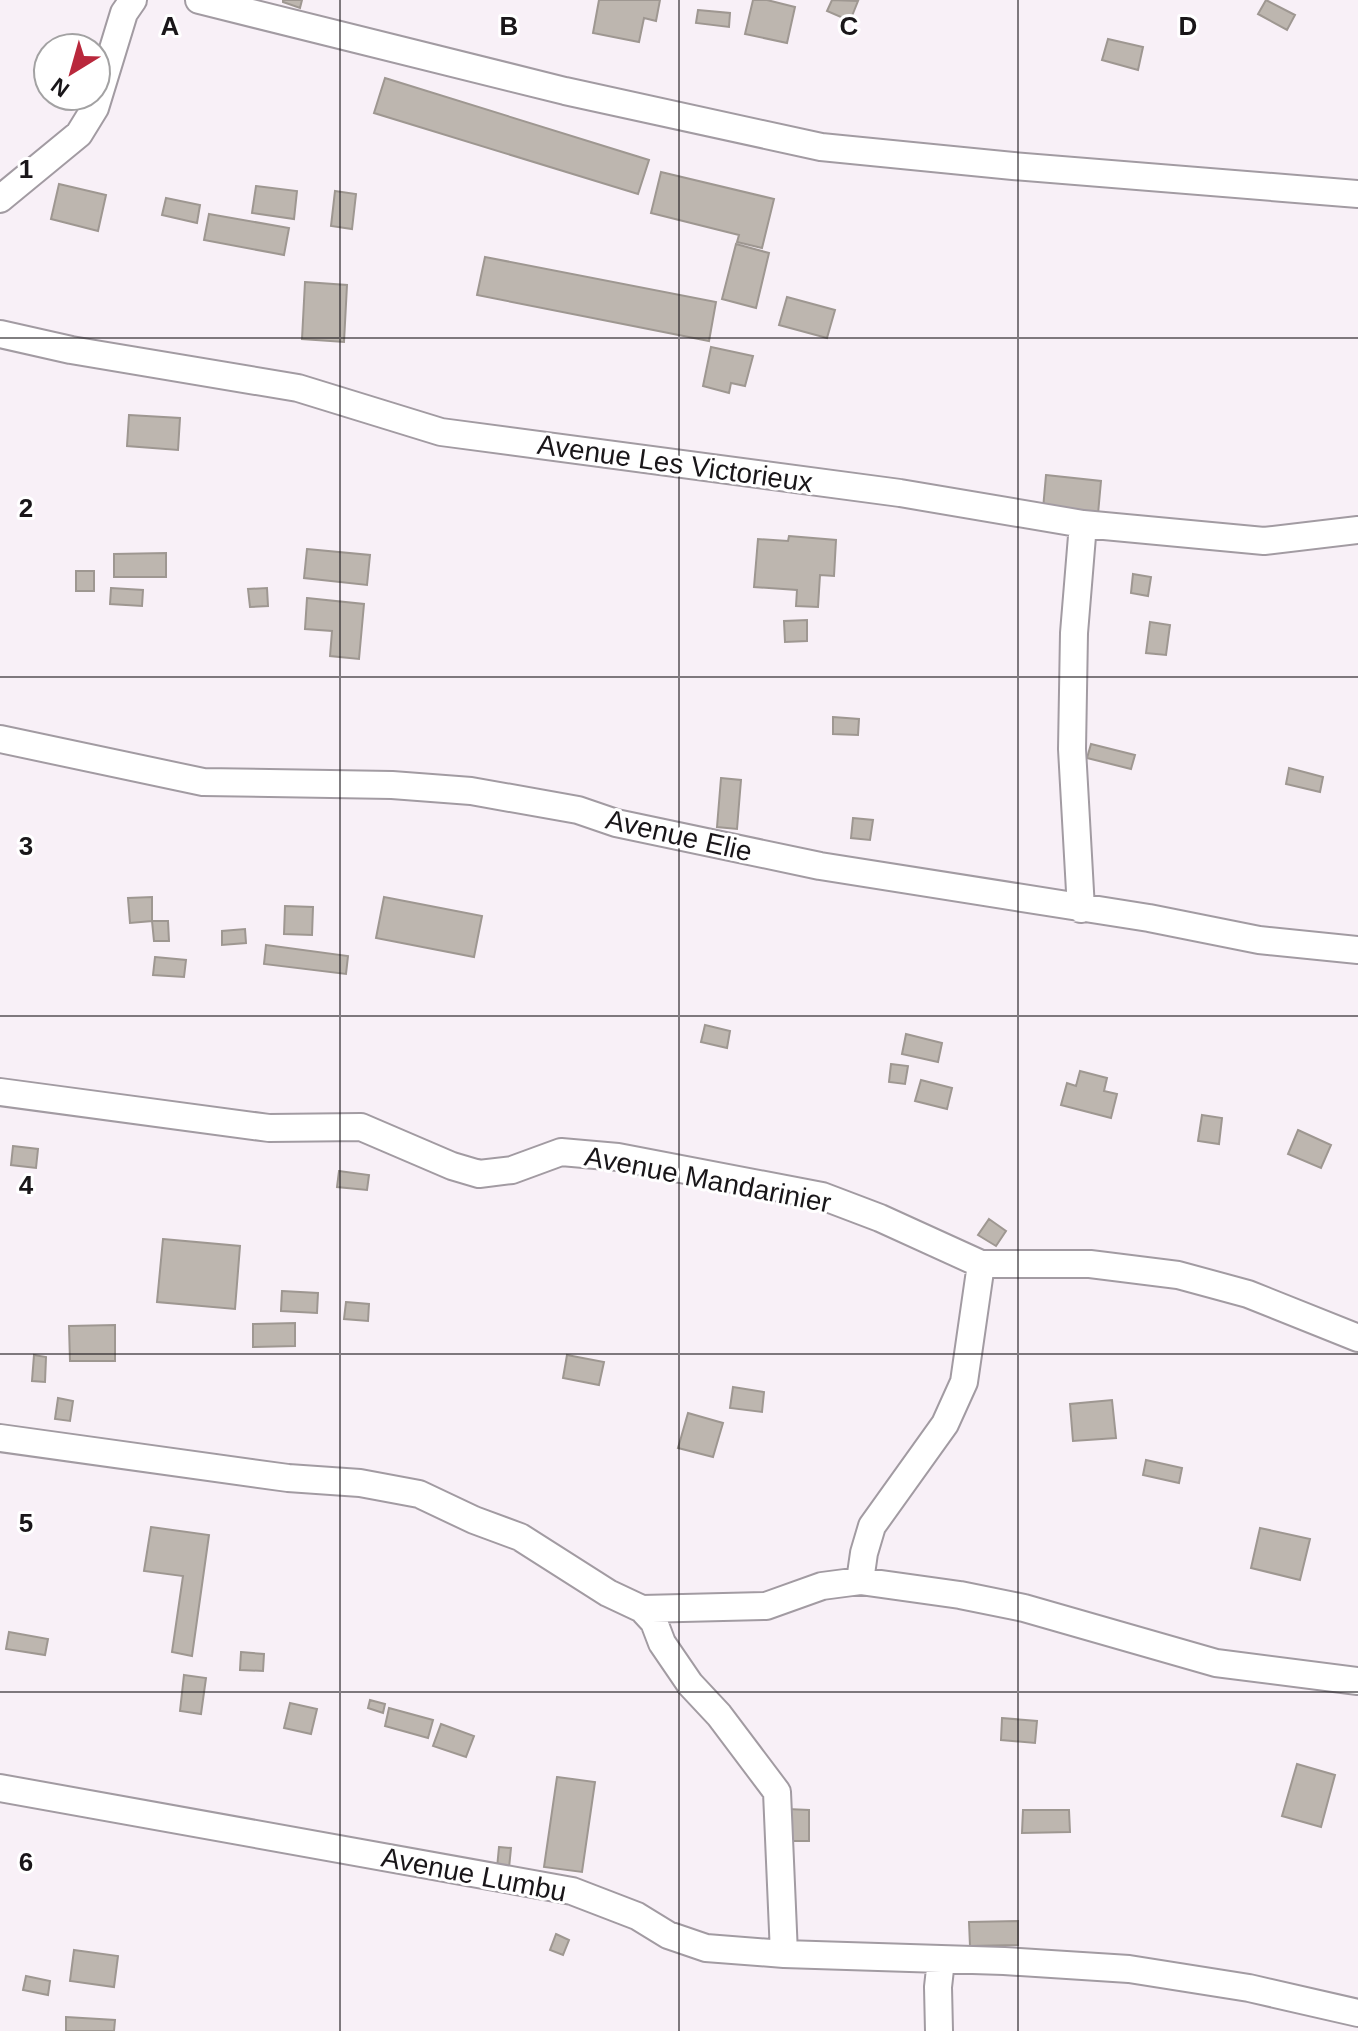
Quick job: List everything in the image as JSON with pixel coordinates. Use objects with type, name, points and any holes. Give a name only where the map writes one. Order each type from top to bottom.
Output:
[{"type":"street","points":[[0,199],[79,134],[95,108],[124,13],[133,0]]},
{"type":"street","points":[[199,0],[565,91],[821,147],[1358,194]]},
{"type":"street","name":"Avenue Les Victorieux","points":[[0,334],[71,350],[298,388],[441,432],[900,493],[1083,524],[1264,541],[1358,530]]},
{"type":"street","points":[[1081,909],[1072,749],[1074,633],[1083,524]]},
{"type":"street","name":"Avenue Elie","points":[[0,739],[203,782],[377,784],[471,791],[578,810],[616,823],[820,866],[1210,928],[1259,940],[1358,950]]},
{"type":"street","name":"Avenue Mandarinier","points":[[0,1092],[269,1128],[361,1127],[452,1166],[479,1174],[512,1170],[561,1152],[618,1157],[822,1196],[880,1218],[981,1264],[1090,1264],[1178,1275],[1248,1294],[1358,1338]]},
{"type":"street","points":[[860,1581],[872,1526],[945,1424],[964,1382],[981,1264]]},
{"type":"street","points":[[0,1438],[288,1478],[360,1483],[419,1494],[520,1537],[608,1593],[642,1609],[654,1622],[662,1643],[690,1684],[719,1715],[777,1792],[784,1954]]},
{"type":"street","points":[[642,1609],[766,1606],[822,1586],[860,1581],[960,1595],[1024,1608],[1216,1663],[1358,1681]]},
{"type":"street","name":"Avenue Lumbu","points":[[0,1788],[572,1891],[637,1916],[668,1935],[706,1948],[1129,1969],[1249,1988],[1358,2013]]},
{"type":"street","points":[[939,2031],[941,1960]]},
{"type":"building","points":[[283,0],[302,0],[300,8]]},
{"type":"building","points":[[599,0],[660,0],[656,21],[644,18],[639,42],[593,33]]},
{"type":"building","points":[[753,0],[795,7],[787,43],[745,34]]},
{"type":"building","points":[[832,0],[858,1],[850,21],[827,11]]},
{"type":"building","points":[[1266,0],[1295,15],[1287,30],[1258,14]]},
{"type":"building","points":[[698,10],[730,13],[729,27],[696,23]]},
{"type":"building","points":[[1108,39],[1143,47],[1138,70],[1102,60]]},
{"type":"building","points":[[385,78],[649,160],[638,194],[374,113]]},
{"type":"building","points":[[661,172],[774,199],[762,248],[737,242],[739,235],[651,213]]},
{"type":"building","points":[[59,184],[106,195],[98,231],[51,219]]},
{"type":"building","points":[[256,186],[297,191],[294,219],[252,213]]},
{"type":"building","points":[[335,191],[356,194],[352,229],[331,226]]},
{"type":"building","points":[[166,198],[200,205],[197,223],[162,215]]},
{"type":"building","points":[[209,214],[289,228],[284,255],[204,240]]},
{"type":"building","points":[[736,244],[769,253],[756,308],[722,299]]},
{"type":"building","points":[[485,257],[716,302],[709,341],[477,295]]},
{"type":"building","points":[[305,282],[347,285],[344,342],[302,339]]},
{"type":"building","points":[[787,297],[835,310],[827,338],[779,325]]},
{"type":"building","points":[[711,347],[753,356],[745,386],[731,383],[729,393],[703,386]]},
{"type":"building","points":[[129,415],[180,418],[178,450],[127,446]]},
{"type":"building","points":[[1046,475],[1101,481],[1098,514],[1043,509]]},
{"type":"building","points":[[789,536],[836,540],[834,576],[820,575],[818,607],[796,606],[797,590],[754,587],[758,539],[788,541]]},
{"type":"building","points":[[307,549],[370,555],[367,585],[304,578]]},
{"type":"building","points":[[166,553],[166,577],[114,577],[114,554]]},
{"type":"building","points":[[76,571],[94,571],[94,591],[76,591]]},
{"type":"building","points":[[1133,574],[1151,577],[1148,596],[1131,593]]},
{"type":"building","points":[[111,588],[143,590],[142,606],[110,604]]},
{"type":"building","points":[[267,588],[268,606],[250,607],[248,589]]},
{"type":"building","points":[[307,598],[364,604],[359,659],[330,656],[332,631],[305,629]]},
{"type":"building","points":[[807,620],[807,641],[785,642],[784,621]]},
{"type":"building","points":[[1150,622],[1170,625],[1166,655],[1146,653]]},
{"type":"building","points":[[833,717],[859,719],[858,735],[833,734]]},
{"type":"building","points":[[1091,744],[1135,755],[1131,769],[1087,758]]},
{"type":"building","points":[[1289,768],[1323,777],[1320,792],[1286,784]]},
{"type":"building","points":[[721,778],[741,780],[737,829],[717,827]]},
{"type":"building","points":[[853,818],[873,820],[870,840],[851,838]]},
{"type":"building","points":[[152,897],[152,921],[130,923],[128,898]]},
{"type":"building","points":[[384,897],[482,916],[474,957],[376,938]]},
{"type":"building","points":[[285,906],[313,907],[312,935],[284,934]]},
{"type":"building","points":[[152,921],[168,921],[169,941],[154,941]]},
{"type":"building","points":[[245,929],[246,943],[222,945],[222,931]]},
{"type":"building","points":[[266,945],[348,956],[346,974],[264,964]]},
{"type":"building","points":[[155,957],[186,960],[184,977],[153,975]]},
{"type":"building","points":[[705,1025],[730,1031],[727,1048],[701,1042]]},
{"type":"building","points":[[906,1034],[942,1043],[938,1062],[902,1054]]},
{"type":"building","points":[[891,1064],[908,1066],[905,1084],[889,1082]]},
{"type":"building","points":[[1080,1071],[1107,1078],[1104,1091],[1117,1094],[1111,1118],[1061,1105],[1067,1083],[1076,1086]]},
{"type":"building","points":[[921,1080],[952,1088],[947,1109],[915,1101]]},
{"type":"building","points":[[1202,1115],[1222,1118],[1219,1144],[1198,1141]]},
{"type":"building","points":[[1298,1130],[1331,1145],[1321,1168],[1288,1154]]},
{"type":"building","points":[[13,1146],[38,1149],[36,1168],[11,1165]]},
{"type":"building","points":[[339,1171],[369,1175],[367,1190],[337,1187]]},
{"type":"building","points":[[989,1219],[1006,1231],[996,1246],[978,1235]]},
{"type":"building","points":[[163,1239],[240,1246],[235,1309],[157,1302]]},
{"type":"building","points":[[282,1291],[318,1293],[317,1313],[281,1311]]},
{"type":"building","points":[[346,1302],[369,1304],[368,1321],[344,1319]]},
{"type":"building","points":[[295,1323],[295,1346],[253,1347],[253,1324]]},
{"type":"building","points":[[115,1325],[115,1361],[70,1361],[69,1326]]},
{"type":"building","points":[[34,1355],[46,1357],[45,1382],[32,1381]]},
{"type":"building","points":[[567,1355],[604,1362],[599,1385],[563,1378]]},
{"type":"building","points":[[733,1387],[764,1392],[762,1412],[730,1408]]},
{"type":"building","points":[[58,1398],[73,1401],[70,1421],[55,1419]]},
{"type":"building","points":[[1112,1400],[1116,1438],[1073,1441],[1070,1404]]},
{"type":"building","points":[[688,1413],[723,1423],[713,1457],[678,1448]]},
{"type":"building","points":[[1146,1460],[1182,1468],[1179,1483],[1143,1475]]},
{"type":"building","points":[[151,1527],[209,1535],[192,1656],[172,1652],[183,1576],[144,1571]]},
{"type":"building","points":[[1260,1528],[1310,1539],[1300,1580],[1251,1568]]},
{"type":"building","points":[[9,1632],[48,1639],[45,1655],[6,1649]]},
{"type":"building","points":[[241,1652],[264,1654],[263,1671],[240,1670]]},
{"type":"building","points":[[184,1675],[206,1678],[201,1714],[180,1711]]},
{"type":"building","points":[[370,1700],[385,1704],[383,1713],[368,1708]]},
{"type":"building","points":[[290,1703],[317,1709],[311,1734],[284,1728]]},
{"type":"building","points":[[389,1708],[433,1720],[428,1738],[385,1726]]},
{"type":"building","points":[[1002,1718],[1037,1721],[1035,1743],[1001,1740]]},
{"type":"building","points":[[441,1724],[474,1736],[466,1757],[433,1746]]},
{"type":"building","points":[[1297,1764],[1335,1775],[1321,1827],[1282,1816]]},
{"type":"building","points":[[557,1777],[595,1782],[582,1872],[544,1867]]},
{"type":"building","points":[[787,1809],[809,1810],[809,1841],[786,1841]]},
{"type":"building","points":[[1023,1810],[1069,1810],[1070,1832],[1022,1833]]},
{"type":"building","points":[[499,1847],[511,1848],[509,1868],[497,1868]]},
{"type":"building","points":[[1018,1921],[1018,1945],[970,1946],[969,1922]]},
{"type":"building","points":[[556,1934],[569,1940],[563,1955],[550,1950]]},
{"type":"building","points":[[74,1950],[118,1956],[114,1987],[70,1981]]},
{"type":"building","points":[[26,1976],[50,1981],[48,1995],[23,1990]]},
{"type":"building","points":[[66,2017],[115,2020],[114,2031],[66,2031]]}]
